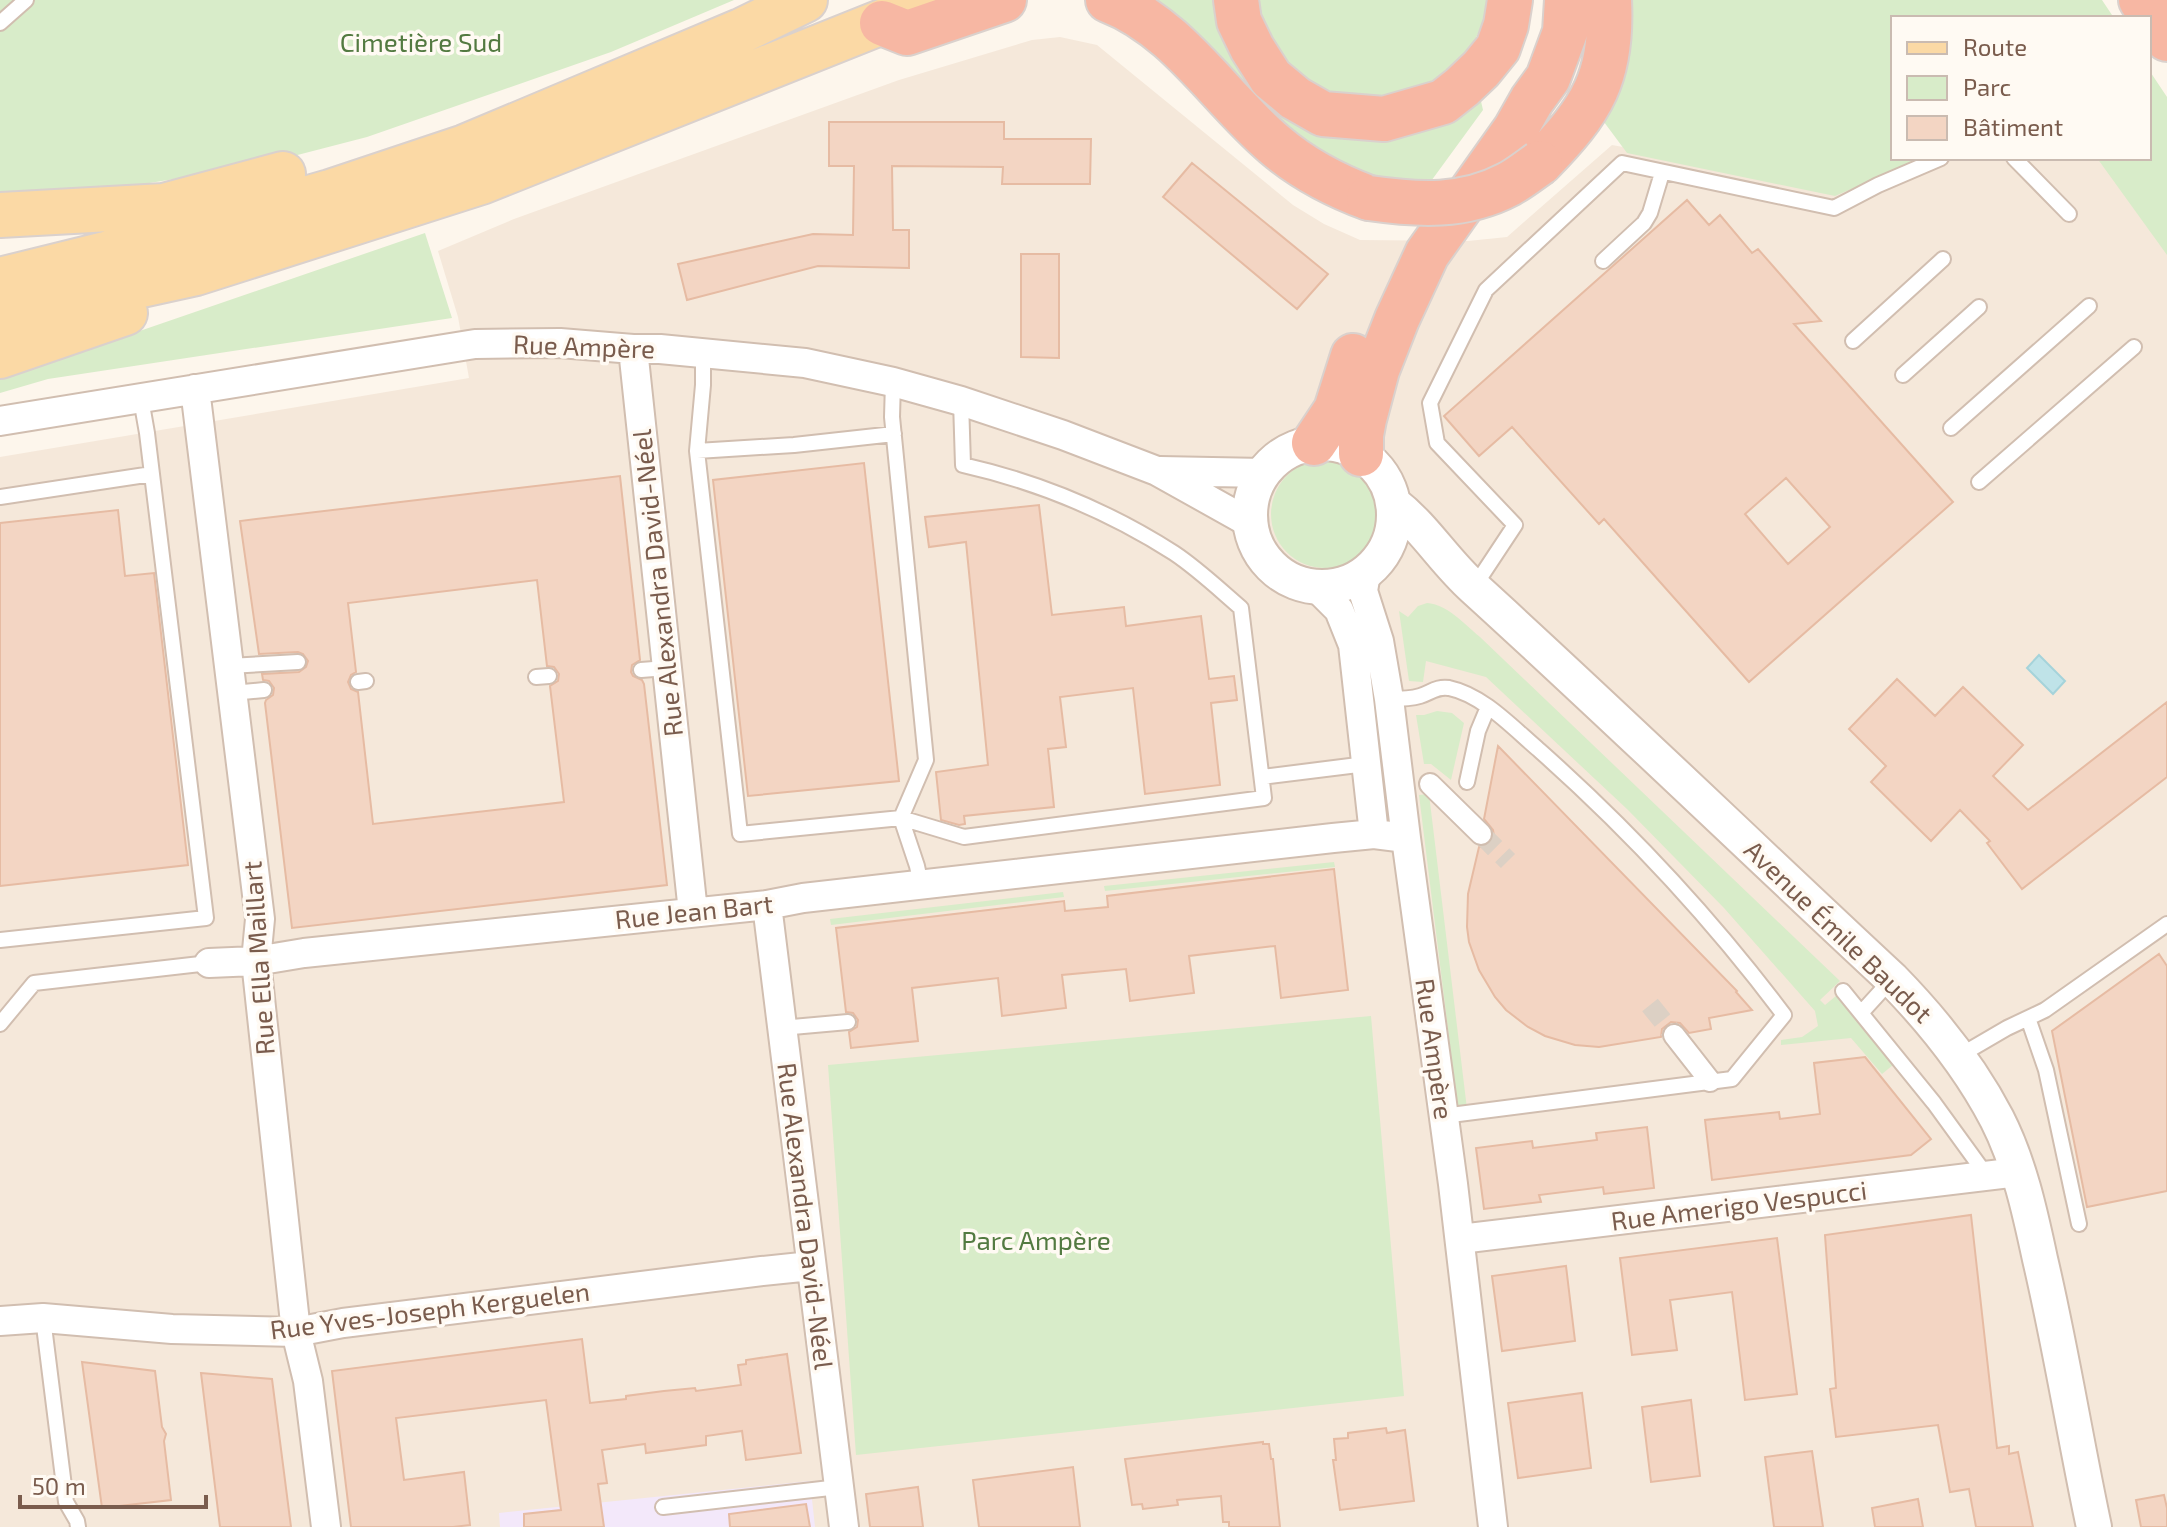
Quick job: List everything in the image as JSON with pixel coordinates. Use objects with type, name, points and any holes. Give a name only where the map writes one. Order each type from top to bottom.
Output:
[{"type":"highway","points":[[882,23],[907,33],[1004,0]]},
{"type":"highway","points":[[1108,0],[1150,21],[1273,143],[1331,184],[1369,198],[1439,204],[1474,198],[1508,184],[1540,163],[1567,135],[1587,109],[1603,75],[1608,47],[1609,0]]},
{"type":"highway","points":[[1236,0],[1239,21],[1252,48],[1271,78],[1295,98],[1323,114],[1384,119],[1443,102],[1462,87],[1498,48],[1510,0]]},
{"type":"highway","points":[[1314,443],[1336,410],[1356,348],[1374,318],[1405,250],[1524,68],[1539,20],[1541,0]]},
{"type":"highway","points":[[1361,454],[1364,419],[1377,370],[1397,319],[1427,254],[1548,78],[1565,32],[1567,0]]},
{"type":"highway","points":[[2141,0],[2167,39]]},
{"type":"main road","points":[[0,280],[174,237],[330,192],[465,147],[741,31],[805,0]]},
{"type":"main road","points":[[0,316],[196,273],[481,182],[937,0]]},
{"type":"main road","points":[[0,215],[164,206],[411,140],[465,147]]},
{"type":"main road","points":[[0,356],[165,299],[196,273]]},
{"type":"street","name":"Rue Ampère","points":[[0,421],[475,344],[560,343],[660,349],[805,363],[961,401],[1157,471],[1250,523]]},
{"type":"street","name":"Rue Alexandra David-Néel","points":[[633,349],[654,669],[690,913]]},
{"type":"street","name":"Rue Ella Maillart","points":[[195,389],[260,919],[256,961],[296,1332],[308,1381],[326,1527]]},
{"type":"street","points":[[1314,443],[1346,447],[1361,454],[1383,475],[1394,504],[1395,521],[1391,538],[1375,564],[1343,585],[1317,588],[1285,577],[1262,554],[1254,540],[1250,523],[1252,497],[1264,473],[1286,453],[1314,443]]},
{"type":"street","name":"Rue Ampère","points":[[1157,471],[1264,473]]},
{"type":"street","name":"Avenue Émile Baudot","points":[[1394,504],[1422,528],[1465,580],[1892,979],[1959,1056],[1998,1121],[2002,1174],[2048,1291],[2094,1527]]},
{"type":"street","name":"Avenue Émile Baudot","points":[[1375,564],[1414,556],[1465,580]]},
{"type":"street","name":"Rue Ampère","points":[[1374,834],[1366,764],[1376,716],[1379,641],[1363,591],[1375,564]]},
{"type":"street","name":"Rue Ampère","points":[[1317,588],[1339,610],[1353,645],[1376,716],[1406,838],[1460,1239],[1493,1527]]},
{"type":"street","points":[[1430,784],[1481,834]]},
{"type":"street","name":"Rue Jean Bart","points":[[209,963],[256,961],[304,953],[767,905],[803,898],[1374,834],[1406,838]]},
{"type":"street","name":"Rue Alexandra David-Néel","points":[[767,905],[844,1527]]},
{"type":"street","points":[[1674,1035],[1710,1081]]},
{"type":"street","name":"Rue Amerigo Vespucci","points":[[1460,1239],[2002,1174]]},
{"type":"street","name":"Rue Yves-Joseph Kerguelen","points":[[0,1321],[43,1318],[172,1329],[296,1332],[343,1323],[811,1266]]},
{"type":"lane","points":[[0,23],[26,0]]},
{"type":"lane","points":[[1465,580],[1515,525],[1437,443],[1430,403],[1486,290],[1622,163],[1834,208],[1936,160]]},
{"type":"lane","points":[[2016,160],[2069,214]]},
{"type":"lane","points":[[1603,261],[1644,223],[1662,173]]},
{"type":"lane","points":[[1853,341],[1943,259]]},
{"type":"lane","points":[[1951,428],[2089,306]]},
{"type":"lane","points":[[1903,375],[1979,307]]},
{"type":"lane","points":[[1979,482],[2134,347]]},
{"type":"lane","points":[[703,353],[697,451],[740,834],[901,818],[964,837],[1264,798],[1241,608],[1176,554],[1091,506],[997,473],[963,465],[961,401]]},
{"type":"lane","points":[[893,382],[894,434],[926,760],[901,818],[921,885]]},
{"type":"lane","points":[[0,940],[206,918],[141,399]]},
{"type":"lane","points":[[697,451],[894,434]]},
{"type":"lane","points":[[0,497],[152,474]]},
{"type":"lane","points":[[231,679],[298,662]]},
{"type":"lane","points":[[231,679],[264,690]]},
{"type":"lane","points":[[1376,716],[1438,688],[1449,688],[1488,707],[1576,783],[1629,837],[1694,905],[1784,1015],[1732,1079],[1443,1116]]},
{"type":"lane","points":[[1467,782],[1478,731],[1488,707]]},
{"type":"lane","points":[[1262,777],[1366,764]]},
{"type":"lane","points":[[1959,1056],[2045,1010],[2167,924]]},
{"type":"lane","name":"Rue Jean Bart","points":[[0,1024],[34,983],[209,963]]},
{"type":"lane","points":[[1861,1013],[1892,979]]},
{"type":"lane","points":[[1843,991],[1934,1103],[2002,1174]]},
{"type":"lane","points":[[2028,1018],[2046,1070],[2079,1224]]},
{"type":"lane","points":[[781,1028],[848,1022]]},
{"type":"lane","points":[[43,1318],[66,1502],[78,1527]]},
{"type":"lane","points":[[663,1507],[839,1487]]},
{"type":"shaded area","points":[[1060,37],[1097,45],[1293,205],[1324,224],[1360,240],[1468,241],[1507,237],[1612,145],[1837,186],[1893,160],[2151,160],[2167,113],[2167,1527],[0,1527],[0,457],[469,378],[458,317],[438,251],[514,219],[899,80],[1032,40]]},
{"type":"shaded area","points":[[810,1481],[815,1527],[500,1527],[499,1513]]},
{"type":"green space","name":"Cimetière Sud","points":[[0,0],[734,0],[611,52],[367,137],[255,166],[137,185],[0,195]]},
{"type":"green space","points":[[1149,0],[1223,0],[1301,109],[1478,88],[1483,110],[1426,188],[1391,183],[1354,171],[1309,145],[1249,99]]},
{"type":"green space","points":[[1254,0],[1490,0],[1485,19],[1469,52],[1445,76],[1405,97],[1359,98],[1318,88],[1292,71],[1262,38]]},
{"type":"green space","points":[[1628,0],[2102,0],[2113,16],[1891,16],[1891,160],[1918,160],[1835,196],[1627,153],[1604,122],[1621,77]]},
{"type":"green space","points":[[2151,73],[2167,97],[2167,255],[2098,160],[2151,160]]},
{"type":"green space","points":[[425,233],[452,318],[48,379],[0,393],[0,379]]},
{"type":"green space","points":[[1325,460],[1346,464],[1363,476],[1375,493],[1379,514],[1375,535],[1363,552],[1346,564],[1325,568],[1304,564],[1287,552],[1275,535],[1271,514],[1275,493],[1287,476],[1304,464]]},
{"type":"green space","points":[[1427,603],[1448,611],[1480,637],[1840,981],[1820,1000],[1825,1005],[1836,996],[1893,1065],[1882,1074],[1851,1038],[1781,1045],[1781,1040],[1802,1037],[1818,1026],[1815,1011],[1724,908],[1627,809],[1486,677],[1426,661],[1423,682],[1409,681],[1399,611],[1408,617],[1418,606]]},
{"type":"green space","points":[[1437,711],[1452,713],[1464,723],[1451,780],[1431,764],[1424,764],[1416,715]]},
{"type":"green space","points":[[1429,794],[1467,1109],[1458,1110],[1419,795]]},
{"type":"green space","points":[[1334,862],[1335,867],[1105,891],[1104,886]]},
{"type":"green space","points":[[1063,892],[1064,897],[831,925],[830,919]]},
{"type":"green space","name":"Parc Ampère","points":[[1371,1016],[1404,1396],[856,1455],[828,1065]]},
{"type":"water","points":[[2039,655],[2065,681],[2053,694],[2027,668]]},
{"type":"building","points":[[829,122],[1004,122],[1004,139],[1091,139],[1090,184],[1002,184],[1003,167],[892,166],[893,230],[909,230],[909,268],[818,266],[687,300],[678,264],[813,234],[853,235],[854,166],[829,166]]},
{"type":"building","points":[[1192,163],[1328,274],[1297,309],[1163,197]]},
{"type":"building","points":[[1687,200],[1709,225],[1720,215],[1752,253],[1758,249],[1821,321],[1794,324],[1953,502],[1749,682],[1604,519],[1599,524],[1512,427],[1479,456],[1444,416]],"holes":[[[1786,478],[1830,527],[1788,564],[1745,514]]]},
{"type":"building","points":[[1021,254],[1059,254],[1059,358],[1021,357]]},
{"type":"building","points":[[864,463],[899,781],[748,796],[713,480]]},
{"type":"building","points":[[620,476],[640,660],[632,665],[631,672],[644,684],[667,885],[292,928],[265,703],[273,695],[274,688],[269,681],[263,680],[262,674],[299,672],[308,661],[298,652],[259,654],[240,521]],"holes":[[[537,580],[547,666],[554,667],[559,674],[558,681],[550,686],[564,802],[373,824],[358,692],[351,689],[348,682],[356,672],[348,603]]]},
{"type":"building","points":[[1039,505],[1052,615],[1124,607],[1126,626],[1201,616],[1209,679],[1234,676],[1237,700],[1211,703],[1220,785],[1145,794],[1133,688],[1060,697],[1066,747],[1048,749],[1054,807],[964,816],[965,824],[959,825],[941,820],[936,772],[988,765],[966,542],[929,547],[925,517]]},
{"type":"building","points":[[118,510],[125,576],[154,573],[188,865],[0,886],[0,523]]},
{"type":"building","points":[[1897,679],[1935,716],[1963,687],[2023,745],[1993,776],[2028,810],[2167,702],[2167,777],[2022,889],[1987,843],[1990,841],[1960,810],[1931,841],[1871,782],[1886,766],[1849,729]]},
{"type":"building","points":[[1498,746],[1752,1010],[1709,1018],[1711,1029],[1689,1033],[1680,1023],[1671,1022],[1662,1029],[1661,1037],[1599,1047],[1575,1045],[1545,1036],[1506,1010],[1479,970],[1467,927],[1468,894],[1479,847],[1490,844],[1494,836],[1484,819]]},
{"type":"building","points":[[1334,869],[1348,990],[1281,998],[1275,946],[1189,956],[1194,993],[1130,1001],[1126,969],[1062,975],[1066,1008],[1002,1016],[998,978],[912,988],[918,1041],[851,1048],[849,1032],[857,1027],[858,1020],[853,1013],[846,1012],[836,928],[1064,901],[1065,911],[1108,907],[1107,896]]},
{"type":"building","points":[[2159,954],[2167,966],[2167,1191],[2087,1207],[2052,1031]]},
{"type":"building","points":[[1865,1057],[1931,1139],[1911,1155],[1712,1180],[1705,1120],[1779,1112],[1780,1119],[1820,1114],[1814,1063]]},
{"type":"building","points":[[1647,1127],[1654,1188],[1604,1194],[1603,1187],[1539,1195],[1541,1202],[1484,1209],[1476,1148],[1532,1141],[1533,1148],[1597,1140],[1596,1133]]},
{"type":"building","points":[[1971,1215],[1997,1448],[2009,1446],[2009,1454],[2018,1452],[2033,1527],[1976,1527],[1969,1489],[1950,1492],[1938,1425],[1836,1437],[1830,1389],[1836,1388],[1825,1235]]},
{"type":"building","points":[[1777,1238],[1797,1394],[1745,1400],[1732,1292],[1670,1300],[1677,1350],[1632,1355],[1620,1258]]},
{"type":"building","points":[[1566,1266],[1575,1341],[1502,1351],[1492,1276]]},
{"type":"building","points":[[582,1339],[590,1403],[664,1391],[695,1388],[696,1391],[741,1385],[738,1365],[746,1364],[746,1360],[787,1354],[801,1453],[746,1460],[742,1431],[706,1436],[706,1445],[646,1453],[645,1444],[602,1450],[607,1483],[598,1484],[604,1527],[524,1527],[524,1514],[561,1510],[546,1400],[396,1418],[404,1480],[464,1472],[470,1525],[351,1527],[332,1371]]},
{"type":"building","points":[[82,1362],[155,1371],[162,1427],[166,1434],[164,1441],[171,1500],[102,1508]]},
{"type":"building","points":[[201,1373],[272,1379],[291,1527],[220,1527]]},
{"type":"building","points":[[1582,1393],[1591,1468],[1518,1478],[1508,1403]]},
{"type":"building","points":[[1691,1400],[1700,1476],[1651,1482],[1642,1407]]},
{"type":"building","points":[[1386,1428],[1387,1433],[1405,1430],[1414,1501],[1340,1510],[1333,1460],[1336,1460],[1334,1439],[1348,1438],[1348,1433]]},
{"type":"building","points":[[1263,1442],[1269,1444],[1273,1459],[1280,1527],[1229,1527],[1229,1522],[1223,1522],[1221,1496],[1177,1500],[1178,1505],[1143,1509],[1142,1504],[1132,1505],[1125,1459]]},
{"type":"building","points":[[1812,1451],[1823,1527],[1774,1527],[1765,1457]]},
{"type":"building","points":[[1073,1467],[1080,1527],[979,1527],[973,1480]]},
{"type":"building","points":[[918,1487],[923,1527],[870,1527],[866,1494]]},
{"type":"building","points":[[2164,1495],[2167,1527],[2141,1527],[2136,1500]]},
{"type":"building","points":[[1918,1499],[1923,1527],[1875,1527],[1872,1508]]},
{"type":"building","points":[[806,1504],[810,1527],[730,1527],[729,1514]]},
{"type":"tunnel","points":[[1481,834],[1508,861]]},
{"type":"tunnel","points":[[1650,1005],[1674,1035]]}]
